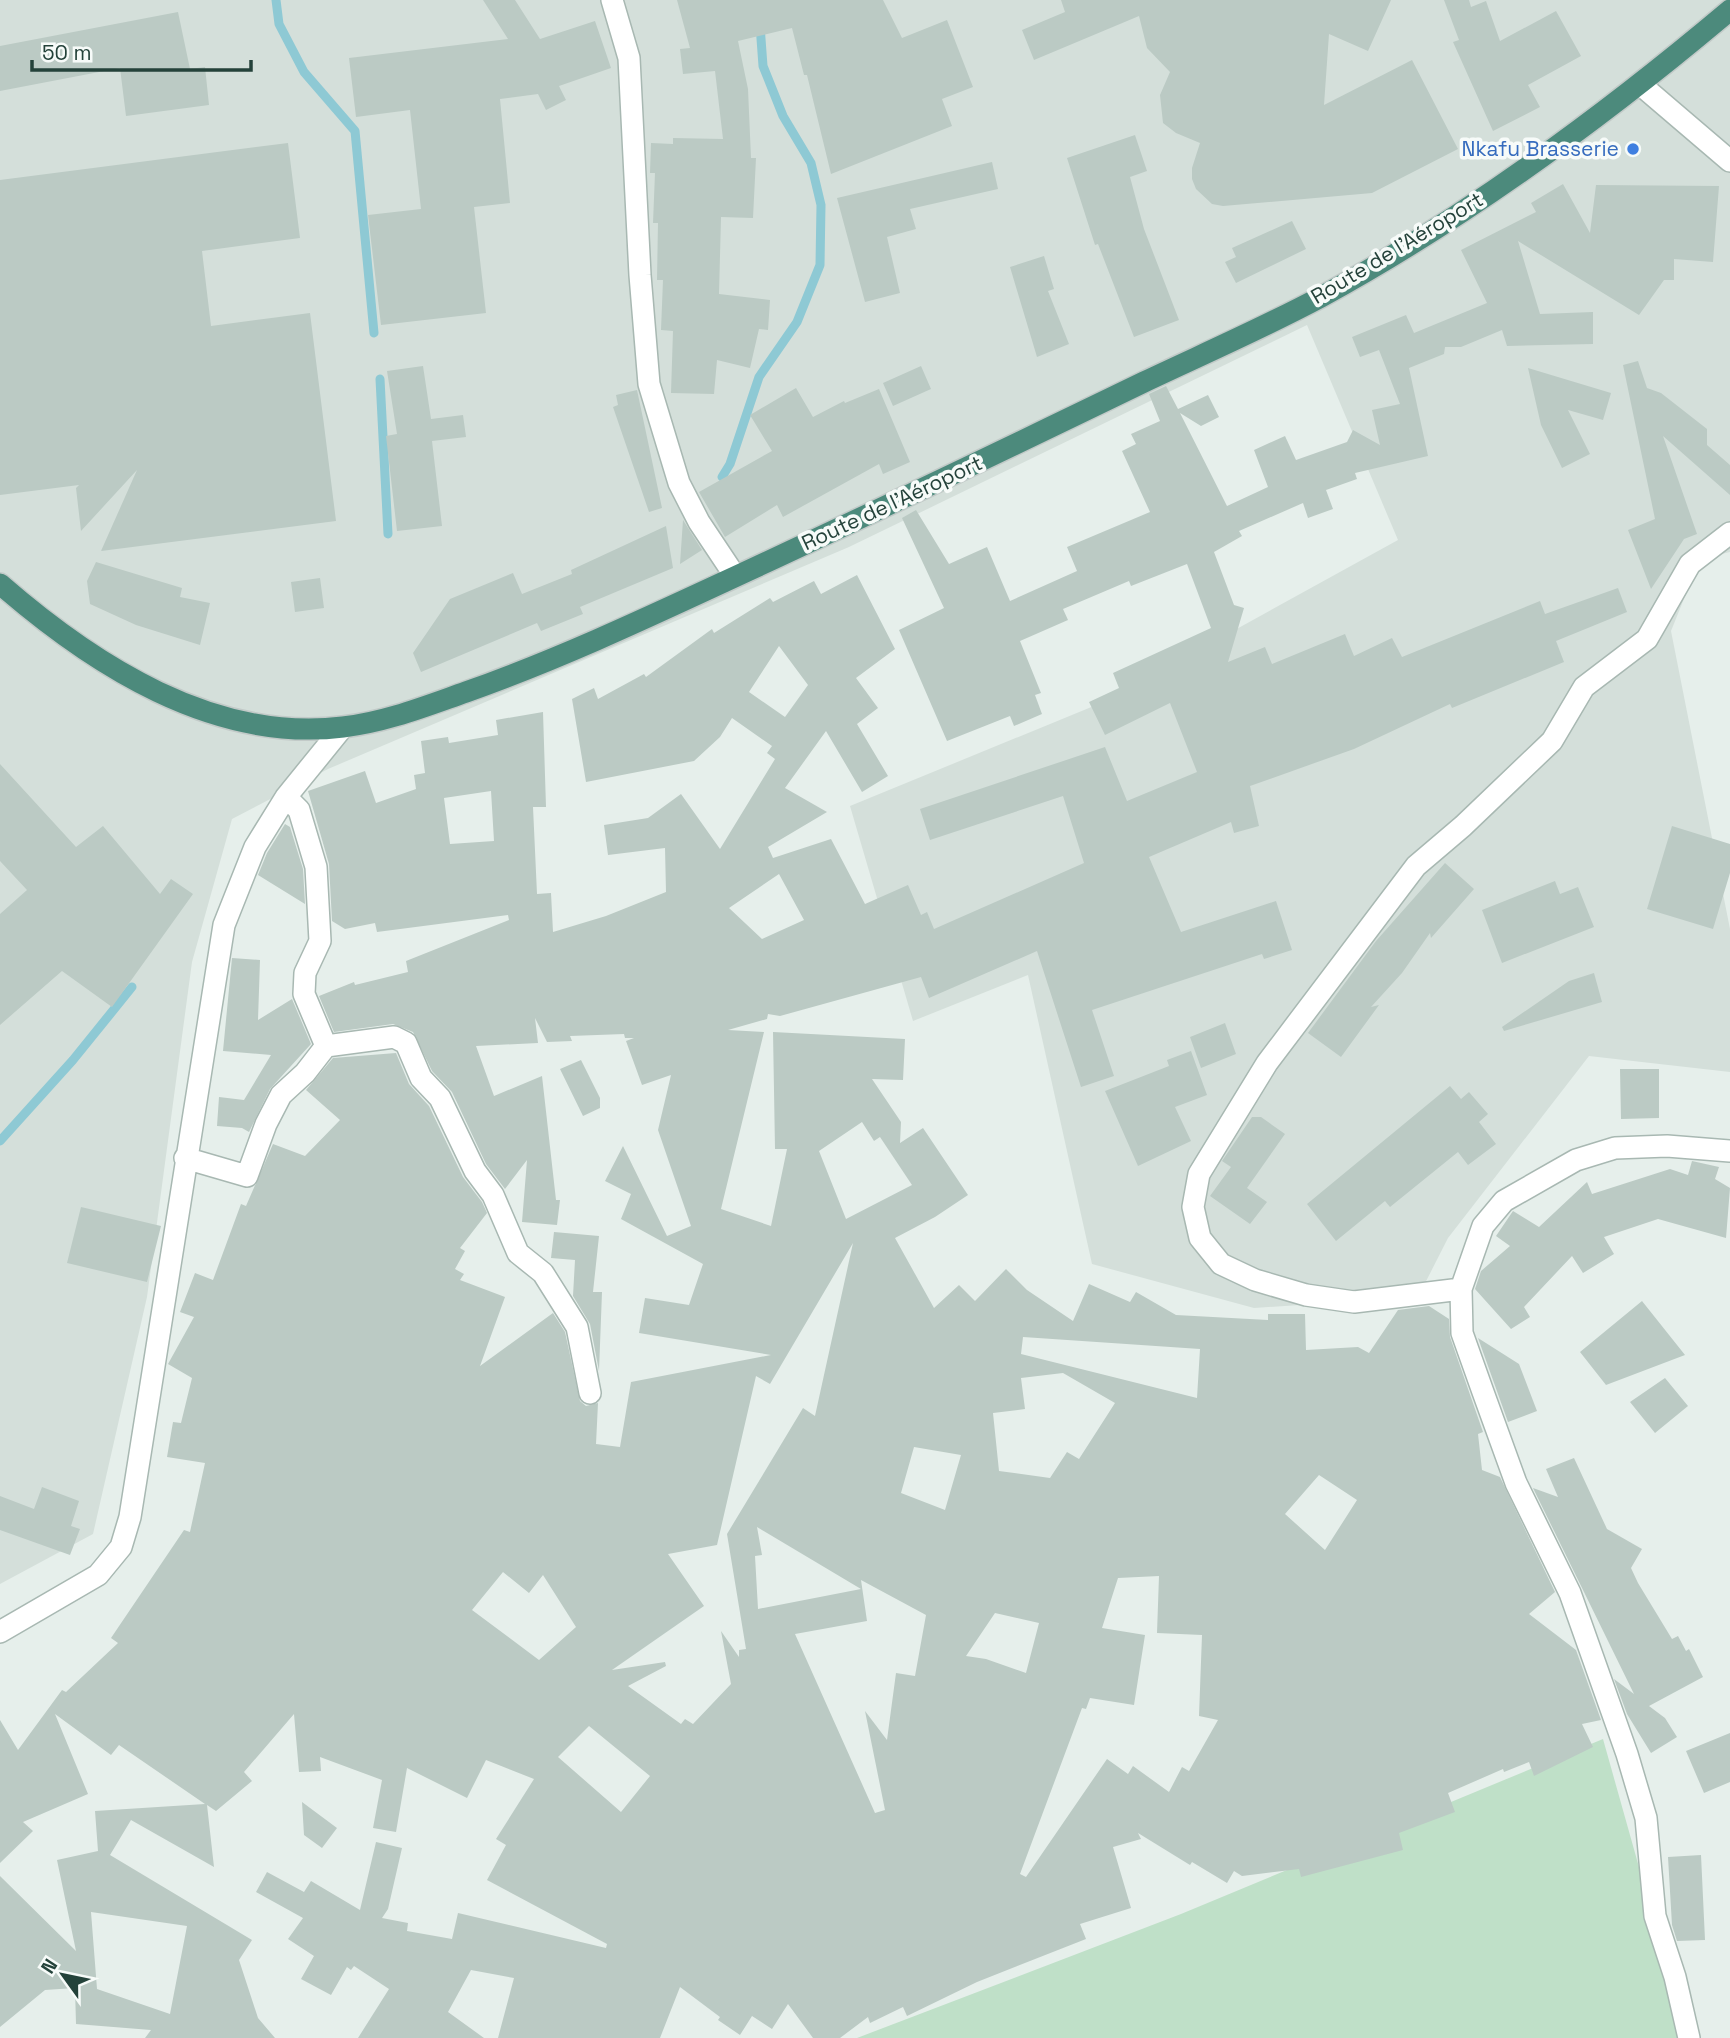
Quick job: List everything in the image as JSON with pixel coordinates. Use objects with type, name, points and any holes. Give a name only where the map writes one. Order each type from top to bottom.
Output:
[{"type":"highway","name":"Route de l'Aéroport","points":[[0,584],[103,662],[185,706],[250,722],[292,727],[342,728],[403,715],[547,663],[935,484],[1321,296],[1443,223],[1641,85],[1730,10]]},
{"type":"street","points":[[612,0],[629,58],[640,275],[649,384],[679,483],[699,522],[735,576]]},
{"type":"street","points":[[1641,85],[1730,161]]},
{"type":"street","points":[[1461,1289],[1354,1302],[1306,1295],[1255,1280],[1221,1264],[1200,1238],[1193,1207],[1199,1174],[1268,1063],[1416,866],[1463,826],[1552,741],[1584,687],[1647,639],[1690,565],[1730,533]]},
{"type":"street","points":[[0,1632],[98,1575],[121,1547],[130,1517],[224,925],[255,847],[286,797],[342,728]]},
{"type":"street","points":[[286,797],[299,810],[316,867],[320,941],[305,973],[304,994],[326,1046]]},
{"type":"street","points":[[186,1157],[247,1176],[266,1124],[281,1095],[306,1073],[326,1046],[394,1037],[406,1042],[421,1077],[440,1098],[475,1171],[493,1195],[518,1253],[543,1273],[577,1326],[590,1393]]},
{"type":"street","points":[[1689,2038],[1675,1977],[1655,1916],[1646,1818],[1627,1754],[1570,1593],[1516,1483],[1478,1380],[1462,1333],[1461,1289],[1483,1226],[1504,1201],[1576,1160],[1615,1148],[1667,1146],[1730,1152]]},
{"type":"shaded area","points":[[0,0],[1730,0],[1730,552],[1700,559],[1671,631],[1730,929],[1730,1072],[1589,1056],[1448,1238],[1418,1297],[1254,1308],[1092,1264],[1028,975],[913,1021],[850,806],[1106,701],[1398,540],[1307,325],[849,547],[328,769],[232,819],[192,962],[147,1297],[93,1534],[0,1584]]},
{"type":"green space","points":[[1603,1739],[1687,2038],[857,2038],[1181,1914]]},
{"type":"building","points":[[483,0],[515,0],[540,39],[595,21],[611,68],[559,86],[566,100],[546,110],[538,94],[500,99],[510,203],[474,207],[486,313],[381,325],[368,215],[421,209],[410,110],[356,117],[349,58],[508,39]]},
{"type":"building","points":[[677,0],[883,0],[902,38],[947,20],[973,87],[942,99],[952,126],[831,174],[807,75],[804,75],[792,28],[738,41],[748,89],[751,158],[756,158],[753,218],[721,217],[719,294],[770,300],[768,330],[759,329],[750,368],[717,360],[714,394],[671,393],[673,331],[661,330],[663,280],[657,280],[658,223],[653,223],[655,173],[650,173],[651,143],[673,144],[673,138],[723,139],[715,71],[683,74],[680,49],[690,48]]},
{"type":"building","points":[[1061,0],[1391,0],[1368,51],[1329,34],[1324,105],[1412,60],[1458,149],[1372,193],[1223,206],[1212,204],[1196,189],[1192,179],[1192,168],[1200,143],[1176,133],[1163,123],[1160,95],[1170,72],[1147,48],[1139,16],[1034,60],[1022,30],[1065,12]]},
{"type":"building","points":[[1444,0],[1469,0],[1471,7],[1486,1],[1500,41],[1556,11],[1581,56],[1528,85],[1540,107],[1493,131],[1453,42],[1459,40]]},
{"type":"building","points":[[178,12],[190,69],[205,67],[209,105],[126,116],[120,68],[0,91],[0,46]]},
{"type":"building","points":[[1135,135],[1147,171],[1130,177],[1144,229],[1179,320],[1134,337],[1098,244],[1095,245],[1067,158]]},
{"type":"building","points":[[288,143],[300,238],[202,251],[211,326],[310,313],[336,521],[101,551],[137,470],[81,531],[76,488],[79,485],[0,495],[0,180]]},
{"type":"building","points":[[992,162],[998,189],[910,209],[916,229],[887,237],[900,293],[865,302],[837,198]]},
{"type":"building","points":[[1563,184],[1590,233],[1596,185],[1719,186],[1713,262],[1674,259],[1674,280],[1664,280],[1639,315],[1518,241],[1540,314],[1593,312],[1593,344],[1507,346],[1502,330],[1461,347],[1445,347],[1444,354],[1409,368],[1428,456],[1355,473],[1357,479],[1326,490],[1333,509],[1308,518],[1303,503],[1239,531],[1242,536],[1214,552],[1234,605],[1244,608],[1228,662],[1265,647],[1272,664],[1345,634],[1354,656],[1392,638],[1402,657],[1540,601],[1545,614],[1618,588],[1627,612],[1556,641],[1564,662],[1452,708],[1450,704],[1354,749],[1250,786],[1259,826],[1234,833],[1231,822],[1149,857],[1181,932],[1276,901],[1292,950],[1264,959],[1262,954],[1092,1010],[1114,1076],[1081,1087],[1037,951],[929,998],[921,977],[780,1016],[768,1014],[767,1019],[728,1030],[764,1032],[721,1209],[771,1226],[787,1149],[775,1149],[773,1032],[905,1039],[903,1080],[872,1079],[901,1122],[900,1143],[923,1128],[968,1195],[935,1217],[895,1238],[934,1308],[959,1285],[975,1301],[1006,1269],[1027,1290],[1073,1321],[1089,1284],[1130,1302],[1136,1292],[1176,1315],[1268,1320],[1268,1314],[1305,1314],[1306,1350],[1358,1347],[1369,1353],[1398,1310],[1429,1306],[1449,1319],[1450,1337],[1483,1432],[1478,1434],[1482,1470],[1500,1477],[1555,1592],[1529,1614],[1576,1650],[1601,1720],[1582,1724],[1593,1747],[1534,1776],[1529,1762],[1504,1772],[1503,1769],[1448,1793],[1455,1812],[1399,1833],[1403,1850],[1301,1877],[1299,1869],[1242,1876],[1234,1871],[1227,1883],[1192,1862],[1190,1865],[1138,1833],[1141,1839],[1113,1847],[1131,1908],[1080,1924],[1086,1939],[977,1982],[907,2016],[903,2007],[870,2023],[868,2017],[840,2038],[813,2038],[788,2004],[772,2029],[752,2016],[740,2035],[680,1987],[660,2038],[498,2038],[514,1978],[471,1970],[448,2012],[484,2038],[358,2038],[389,1989],[354,1966],[351,1970],[347,1967],[331,1995],[301,1979],[314,1956],[288,1939],[303,1918],[256,1892],[267,1872],[304,1892],[311,1881],[360,1910],[376,1842],[402,1848],[388,1909],[382,1918],[408,1923],[407,1931],[452,1939],[458,1913],[606,1948],[607,1944],[487,1880],[506,1845],[496,1839],[534,1779],[486,1760],[467,1798],[407,1768],[396,1832],[373,1828],[382,1780],[320,1757],[321,1771],[299,1772],[294,1714],[244,1772],[252,1781],[216,1811],[207,1805],[214,1867],[131,1820],[110,1855],[252,1940],[239,1960],[258,2018],[275,2038],[145,2038],[151,2030],[76,2024],[75,1988],[45,1990],[0,2027],[0,1876],[76,1951],[57,1860],[98,1851],[95,1811],[205,1804],[119,1745],[111,1755],[55,1714],[88,1794],[23,1822],[33,1831],[0,1863],[0,1720],[18,1750],[62,1690],[66,1692],[118,1643],[111,1638],[184,1530],[190,1532],[205,1463],[167,1457],[173,1422],[181,1423],[192,1378],[168,1364],[194,1317],[180,1312],[195,1273],[213,1280],[241,1204],[246,1206],[273,1144],[305,1156],[340,1120],[306,1090],[333,1058],[396,1053],[409,1084],[429,1106],[463,1177],[482,1202],[487,1213],[460,1248],[465,1251],[455,1269],[464,1274],[460,1280],[505,1297],[480,1366],[553,1313],[565,1332],[580,1401],[586,1406],[598,1403],[596,1444],[620,1447],[631,1382],[771,1355],[639,1333],[645,1298],[689,1305],[703,1264],[621,1219],[631,1194],[605,1181],[623,1146],[667,1236],[691,1226],[658,1130],[671,1075],[642,1085],[626,1041],[634,1038],[625,1038],[624,1034],[570,1036],[572,1041],[547,1042],[535,1018],[538,1043],[476,1046],[494,1096],[542,1076],[556,1200],[560,1200],[557,1225],[522,1222],[527,1160],[505,1189],[486,1164],[452,1092],[432,1071],[413,1032],[393,1024],[334,1032],[319,996],[354,982],[355,985],[408,972],[406,961],[509,920],[508,915],[377,932],[375,923],[345,929],[332,921],[329,864],[308,791],[365,771],[376,803],[416,789],[414,775],[425,773],[421,741],[448,737],[449,743],[498,735],[496,720],[543,712],[546,807],[533,807],[537,894],[551,893],[553,932],[606,916],[666,892],[665,848],[608,855],[604,825],[648,818],[681,794],[720,849],[775,759],[767,753],[772,746],[732,718],[720,737],[694,761],[586,782],[572,699],[594,688],[598,699],[644,674],[646,677],[712,629],[714,633],[770,598],[773,602],[814,581],[821,594],[857,575],[895,649],[856,678],[878,708],[857,724],[888,776],[862,792],[826,731],[785,788],[827,812],[768,847],[773,858],[831,839],[865,904],[908,885],[921,915],[927,912],[934,929],[1084,863],[1063,796],[930,840],[920,809],[1105,747],[1127,801],[1197,772],[1170,703],[1105,735],[1089,702],[1119,688],[1113,673],[1211,628],[1187,564],[1131,586],[1129,581],[1063,609],[1068,620],[1020,641],[1041,693],[1035,695],[1042,714],[1014,726],[1010,716],[947,741],[899,630],[944,608],[902,518],[916,510],[949,564],[987,547],[1010,601],[1077,571],[1067,547],[1150,512],[1122,451],[1136,444],[1131,434],[1160,421],[1149,394],[1166,386],[1178,409],[1208,395],[1219,417],[1201,426],[1180,413],[1227,506],[1268,487],[1254,450],[1285,436],[1296,460],[1347,442],[1353,430],[1380,445],[1372,410],[1400,404],[1379,350],[1360,357],[1352,337],[1406,315],[1414,333],[1487,303],[1461,250],[1536,212],[1531,203]],"holes":[[[779,646],[808,685],[785,717],[749,692]],[[491,791],[494,841],[450,844],[444,798]],[[779,874],[804,920],[762,939],[729,908]],[[862,1122],[874,1141],[880,1137],[912,1185],[846,1219],[819,1151]],[[853,1243],[815,1416],[803,1408],[727,1534],[746,1649],[739,1650],[739,1657],[721,1631],[731,1684],[693,1724],[685,1719],[681,1724],[628,1686],[666,1666],[665,1662],[612,1670],[704,1606],[668,1554],[717,1545],[756,1376],[770,1384]],[[1023,1337],[1200,1349],[1197,1398],[1021,1354]],[[1063,1373],[1115,1403],[1079,1459],[1067,1452],[1050,1478],[999,1471],[993,1413],[1025,1409],[1021,1378]],[[914,1447],[961,1455],[945,1510],[901,1493]],[[1319,1475],[1357,1500],[1325,1550],[1285,1514]],[[757,1527],[861,1589],[758,1609],[755,1556],[762,1555]],[[503,1572],[529,1593],[543,1575],[576,1627],[539,1660],[472,1610]],[[1159,1576],[1157,1633],[1202,1635],[1199,1716],[1218,1720],[1189,1771],[1182,1767],[1169,1792],[1133,1766],[1128,1774],[1107,1759],[1026,1877],[1020,1874],[1082,1708],[1086,1709],[1090,1698],[1134,1705],[1145,1635],[1102,1628],[1118,1578]],[[861,1580],[926,1615],[915,1676],[896,1673],[887,1740],[865,1711],[885,1810],[875,1813],[795,1634],[867,1621]],[[995,1613],[1039,1623],[1026,1673],[986,1659],[966,1656]],[[589,1726],[650,1776],[621,1812],[558,1757]],[[91,1912],[187,1926],[170,2014],[97,1989]]]},
{"type":"building","points":[[1292,221],[1306,249],[1236,283],[1225,262],[1236,257],[1232,248]]},
{"type":"building","points":[[1044,256],[1054,289],[1048,291],[1069,344],[1037,357],[1010,267]]},
{"type":"building","points":[[1638,361],[1647,388],[1661,393],[1707,429],[1707,445],[1730,465],[1730,495],[1663,436],[1697,534],[1684,539],[1651,589],[1628,530],[1655,519],[1623,365]]},
{"type":"building","points":[[423,366],[431,419],[463,415],[466,437],[432,441],[442,526],[397,531],[386,436],[397,434],[387,371]]},
{"type":"building","points":[[921,366],[931,389],[893,406],[883,383]]},
{"type":"building","points":[[1528,368],[1611,393],[1603,420],[1568,410],[1590,454],[1562,468],[1541,425]]},
{"type":"building","points":[[796,388],[813,417],[844,401],[845,403],[879,389],[910,462],[883,474],[879,464],[783,517],[777,505],[725,537],[699,492],[772,451],[750,415]]},
{"type":"building","points":[[637,390],[662,508],[649,512],[613,407],[618,405],[616,395]]},
{"type":"building","points":[[683,520],[702,550],[680,564]]},
{"type":"building","points":[[666,526],[673,568],[580,607],[583,614],[541,631],[537,623],[421,672],[413,653],[450,599],[513,573],[522,594],[572,574],[571,570]]},
{"type":"building","points":[[96,562],[182,588],[180,597],[210,603],[200,645],[136,625],[90,604],[87,581]]},
{"type":"building","points":[[320,578],[324,608],[295,612],[291,582]]},
{"type":"building","points":[[0,764],[76,847],[103,826],[160,894],[171,879],[193,894],[112,1007],[62,971],[0,1025],[0,914],[27,890],[0,861]]},
{"type":"building","points":[[285,824],[290,827],[303,869],[305,904],[258,875],[267,853]]},
{"type":"building","points":[[1672,826],[1730,844],[1730,873],[1713,929],[1647,909]]},
{"type":"building","points":[[1445,863],[1474,889],[1431,938],[1430,933],[1402,973],[1371,1007],[1379,1005],[1341,1057],[1308,1033],[1376,941]]},
{"type":"building","points":[[1555,881],[1560,894],[1578,887],[1594,927],[1502,963],[1482,910]]},
{"type":"building","points":[[232,958],[260,960],[258,1020],[292,999],[311,1044],[270,1089],[249,1132],[242,1128],[217,1126],[219,1097],[244,1100],[271,1055],[223,1051]]},
{"type":"building","points":[[1594,973],[1602,1002],[1504,1031],[1502,1027],[1569,981]]},
{"type":"building","points":[[1225,1023],[1236,1054],[1201,1068],[1190,1037]]},
{"type":"building","points":[[1191,1051],[1207,1095],[1175,1107],[1191,1141],[1138,1166],[1105,1091],[1169,1066],[1167,1060]]},
{"type":"building","points":[[581,1060],[600,1098],[600,1108],[583,1116],[560,1069]]},
{"type":"building","points":[[1620,1069],[1659,1069],[1659,1118],[1621,1119]]},
{"type":"building","points":[[1450,1086],[1461,1099],[1469,1092],[1488,1114],[1479,1122],[1496,1144],[1468,1165],[1458,1152],[1390,1207],[1385,1201],[1336,1241],[1307,1204]]},
{"type":"building","points":[[1252,1117],[1261,1117],[1285,1134],[1247,1188],[1267,1202],[1250,1224],[1210,1196],[1231,1167],[1222,1161]]},
{"type":"building","points":[[1692,1161],[1719,1167],[1715,1179],[1730,1188],[1726,1238],[1658,1219],[1604,1237],[1614,1254],[1583,1273],[1572,1256],[1524,1307],[1530,1317],[1511,1329],[1475,1289],[1481,1271],[1510,1246],[1496,1236],[1513,1211],[1539,1227],[1587,1182],[1592,1194],[1670,1169],[1688,1175]]},
{"type":"building","points":[[81,1207],[161,1226],[147,1282],[67,1263]]},
{"type":"building","points":[[554,1232],[599,1236],[593,1292],[602,1292],[599,1371],[590,1324],[573,1296],[575,1260],[551,1258]]},
{"type":"building","points":[[1642,1301],[1685,1355],[1606,1385],[1580,1352]]},
{"type":"building","points":[[1478,1338],[1519,1364],[1537,1411],[1508,1422]]},
{"type":"building","points":[[1665,1378],[1688,1406],[1655,1433],[1630,1402]]},
{"type":"building","points":[[1574,1458],[1607,1529],[1642,1549],[1631,1568],[1638,1583],[1672,1639],[1678,1636],[1686,1651],[1689,1649],[1703,1677],[1649,1706],[1665,1718],[1677,1737],[1651,1753],[1627,1714],[1614,1679],[1634,1694],[1533,1488],[1558,1497],[1546,1469]]},
{"type":"building","points":[[42,1487],[79,1501],[71,1526],[80,1529],[70,1555],[0,1530],[0,1496],[34,1509]]},
{"type":"building","points":[[1730,1733],[1730,1782],[1704,1793],[1686,1751]]},
{"type":"building","points":[[302,1802],[337,1828],[322,1848],[304,1835]]},
{"type":"building","points":[[1701,1855],[1705,1940],[1677,1941],[1672,1925],[1668,1857]]},
{"type":"waterway","points":[[276,0],[279,24],[304,72],[355,131],[374,333]]},
{"type":"waterway","points":[[722,477],[730,464],[759,377],[797,322],[820,265],[821,205],[811,163],[783,116],[763,66],[760,25]]},
{"type":"waterway","points":[[380,379],[388,534]]},
{"type":"waterway","points":[[0,1141],[73,1060],[132,987]]},
{"type":"place","name":"Nkafu Brasserie","points":[[1633,149]]}]
